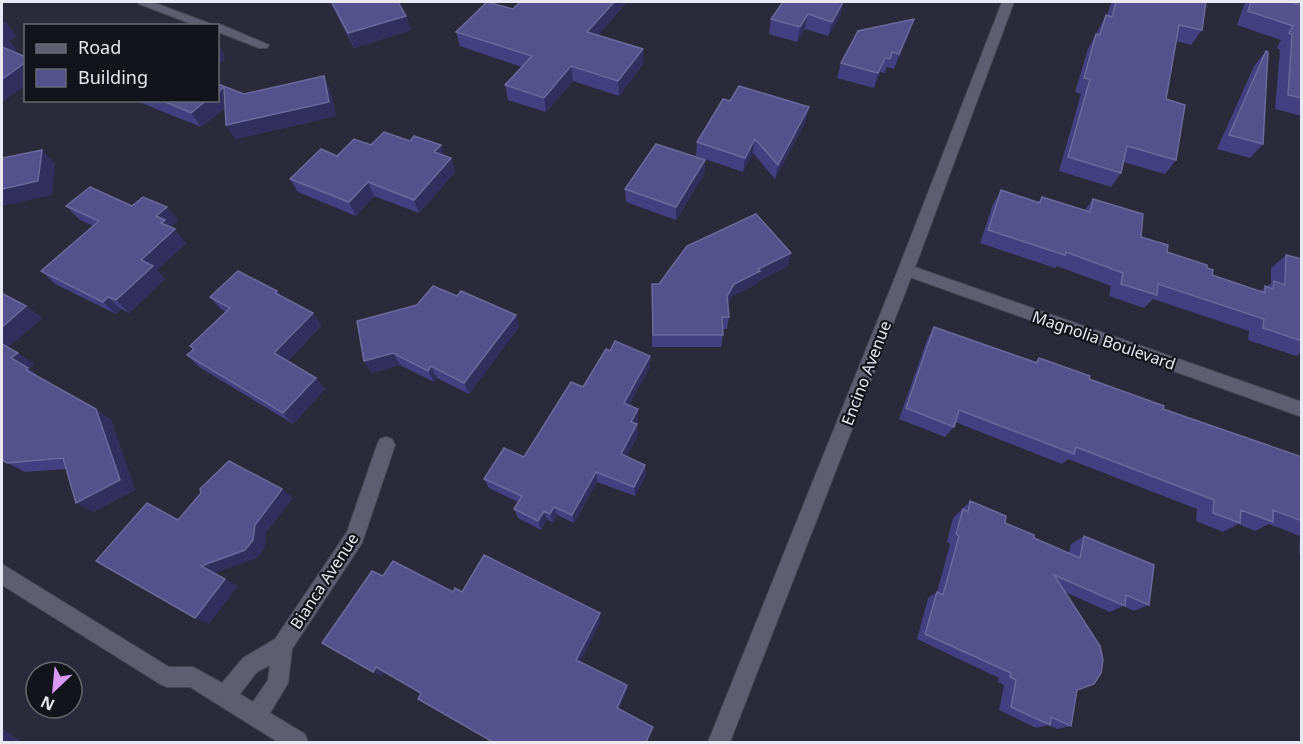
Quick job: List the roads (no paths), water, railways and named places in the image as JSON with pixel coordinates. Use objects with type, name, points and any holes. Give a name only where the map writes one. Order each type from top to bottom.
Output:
[{"type":"street","points":[[142,2],[203,24]]},
{"type":"street","name":"Encino Avenue","points":[[719,742],[906,270],[1008,2]]},
{"type":"street","points":[[219,28],[263,45]]},
{"type":"street","name":"Magnolia Boulevard","points":[[906,270],[1302,410]]},
{"type":"street","name":"Bianca Avenue","points":[[225,697],[250,665],[282,646],[354,537],[386,445]]},
{"type":"street","points":[[2,574],[167,677],[193,677],[297,742]]},
{"type":"street","name":"Bianca Avenue","points":[[256,716],[278,684],[282,646]]}]
